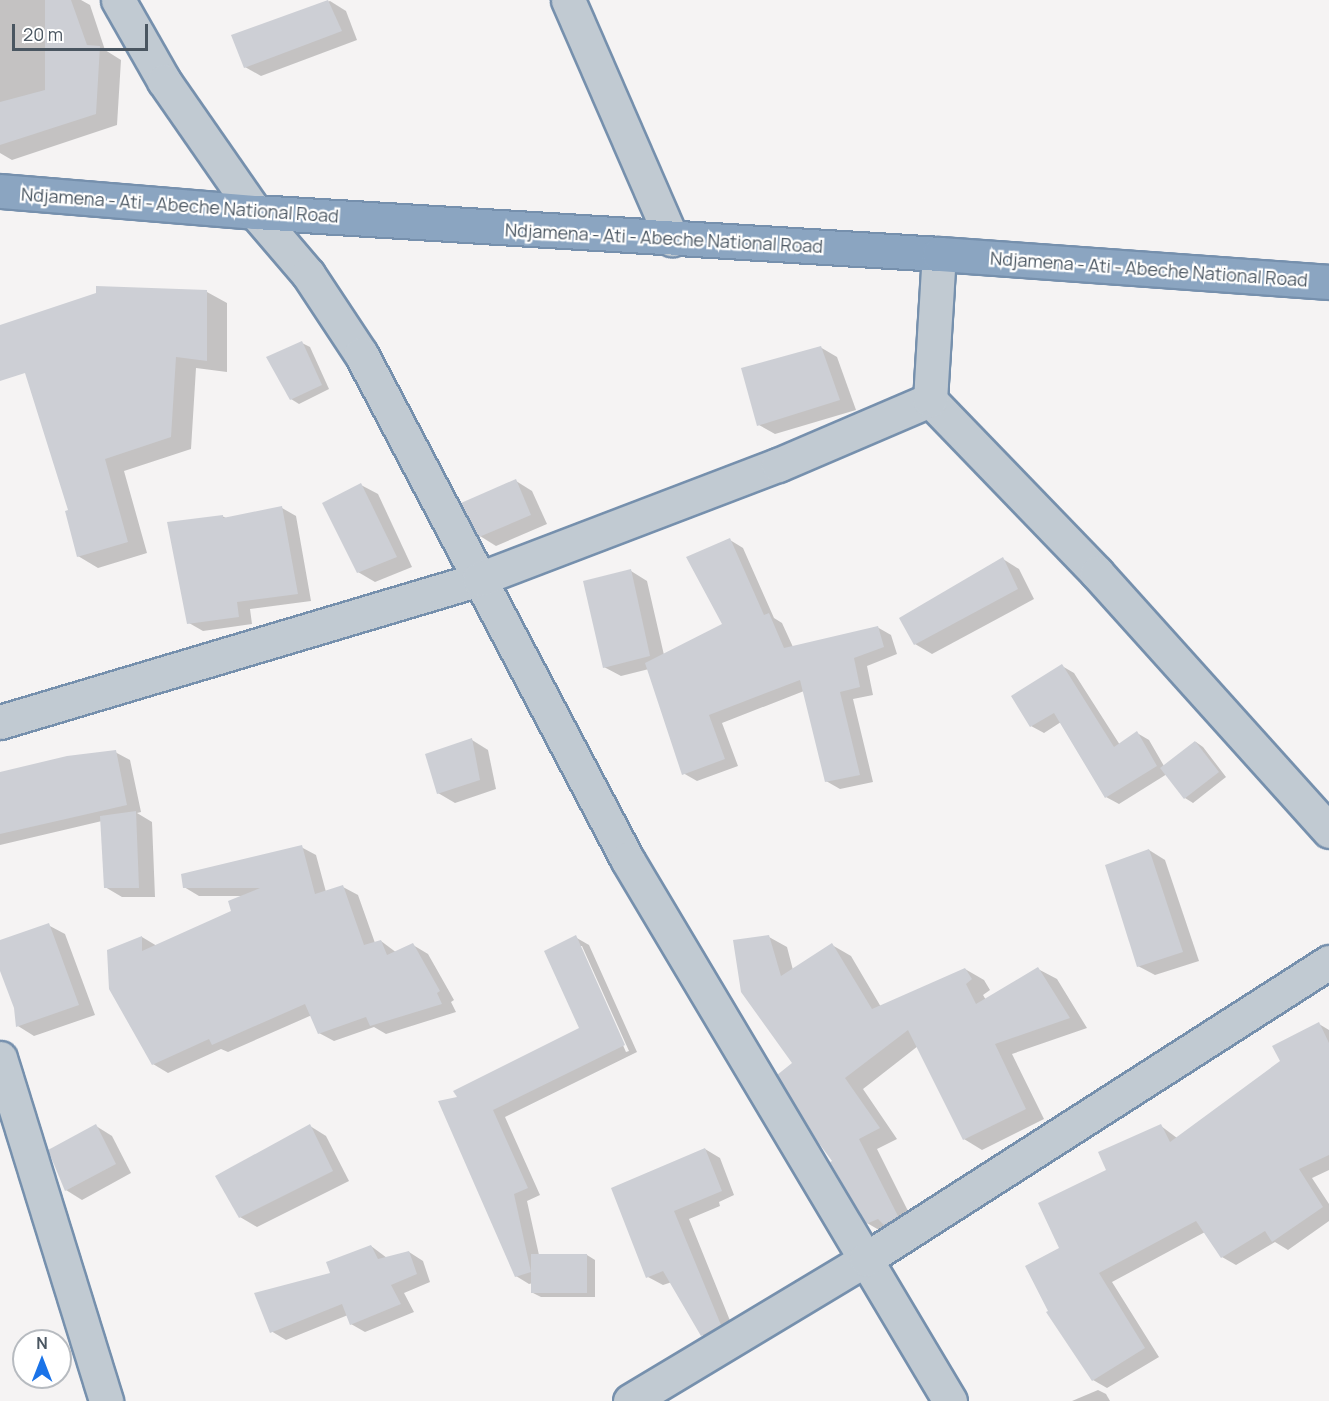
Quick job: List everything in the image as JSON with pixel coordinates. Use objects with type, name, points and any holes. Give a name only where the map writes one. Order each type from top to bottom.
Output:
[{"type":"highway","name":"Ndjamena - Ati - Abeche National Road","points":[[0,191],[255,212],[939,254],[1329,282]]},
{"type":"street","points":[[118,0],[164,81],[255,212],[308,274],[362,354],[627,859],[950,1401]]},
{"type":"street","points":[[568,0],[672,239]]},
{"type":"street","points":[[939,254],[930,400],[1097,573],[1329,831]]},
{"type":"street","points":[[0,722],[479,579],[778,465],[930,400]]},
{"type":"street","points":[[630,1401],[866,1259],[1329,962]]},
{"type":"street","points":[[0,1058],[106,1401]]},
{"type":"building","points":[[45,0],[71,0],[87,45],[100,46],[96,114],[0,145],[0,102],[45,90]]},
{"type":"building","points":[[328,0],[342,31],[244,68],[231,35]]},
{"type":"building","points":[[96,286],[207,290],[207,361],[176,357],[171,437],[105,459],[128,542],[77,557],[65,511],[68,510],[25,373],[0,381],[0,325],[96,293]]},
{"type":"building","points":[[302,341],[322,385],[290,400],[266,357]]},
{"type":"building","points":[[821,346],[840,400],[757,426],[741,368]]},
{"type":"building","points":[[516,479],[531,515],[479,537],[461,503]]},
{"type":"building","points":[[361,483],[397,557],[357,573],[322,503]]},
{"type":"building","points":[[282,506],[298,594],[237,602],[239,617],[187,624],[167,522],[223,515],[223,518]]},
{"type":"building","points":[[730,538],[764,615],[769,613],[784,648],[878,626],[884,647],[854,658],[860,687],[840,692],[860,775],[825,782],[800,680],[709,715],[725,759],[682,775],[645,663],[722,624],[686,557]]},
{"type":"building","points":[[1003,557],[1018,589],[914,645],[899,618]]},
{"type":"building","points":[[631,569],[650,656],[603,668],[583,581]]},
{"type":"building","points":[[1062,664],[1114,747],[1137,731],[1157,766],[1105,798],[1054,713],[1030,727],[1011,696]]},
{"type":"building","points":[[472,738],[480,780],[437,794],[425,754]]},
{"type":"building","points":[[1195,741],[1219,772],[1184,799],[1160,768]]},
{"type":"building","points":[[116,750],[127,805],[0,834],[0,772],[67,756]]},
{"type":"building","points":[[136,811],[139,888],[104,888],[100,816]]},
{"type":"building","points":[[302,845],[315,894],[343,885],[364,945],[381,940],[387,955],[413,943],[440,991],[437,993],[442,1004],[370,1026],[366,1017],[318,1034],[305,1004],[212,1045],[209,1039],[152,1065],[109,989],[107,950],[142,936],[142,951],[231,911],[228,901],[260,888],[183,888],[181,874]]},
{"type":"building","points":[[1149,849],[1183,952],[1137,967],[1105,865]]},
{"type":"building","points":[[49,923],[79,1005],[16,1027],[14,1008],[0,971],[0,940]]},
{"type":"building","points":[[576,935],[625,1045],[493,1110],[528,1188],[514,1194],[531,1272],[515,1277],[438,1101],[457,1097],[453,1091],[579,1028],[544,951]]},
{"type":"building","points":[[769,935],[781,976],[832,943],[872,1009],[965,968],[972,979],[966,984],[976,1004],[1038,967],[1070,1018],[995,1044],[1026,1109],[963,1140],[908,1030],[845,1078],[880,1128],[859,1139],[898,1216],[884,1225],[878,1219],[866,1224],[830,1162],[832,1161],[777,1075],[792,1063],[741,992],[733,940]]},
{"type":"building","points":[[1319,1022],[1329,1043],[1329,1155],[1299,1169],[1323,1207],[1272,1242],[1265,1231],[1221,1258],[1196,1221],[1099,1273],[1145,1348],[1092,1381],[1046,1312],[1048,1311],[1025,1266],[1059,1248],[1038,1203],[1106,1170],[1098,1152],[1161,1124],[1170,1142],[1280,1061],[1272,1046]]},
{"type":"building","points":[[96,1124],[116,1164],[65,1191],[48,1150]]},
{"type":"building","points":[[310,1124],[333,1171],[239,1218],[215,1176]]},
{"type":"building","points":[[705,1148],[722,1191],[674,1211],[721,1325],[701,1336],[663,1271],[646,1278],[611,1188]]},
{"type":"building","points":[[371,1245],[378,1259],[409,1251],[417,1274],[391,1285],[401,1304],[350,1325],[342,1304],[270,1333],[254,1293],[330,1273],[326,1262]]},
{"type":"building","points":[[531,1254],[587,1254],[587,1293],[531,1293]]}]
